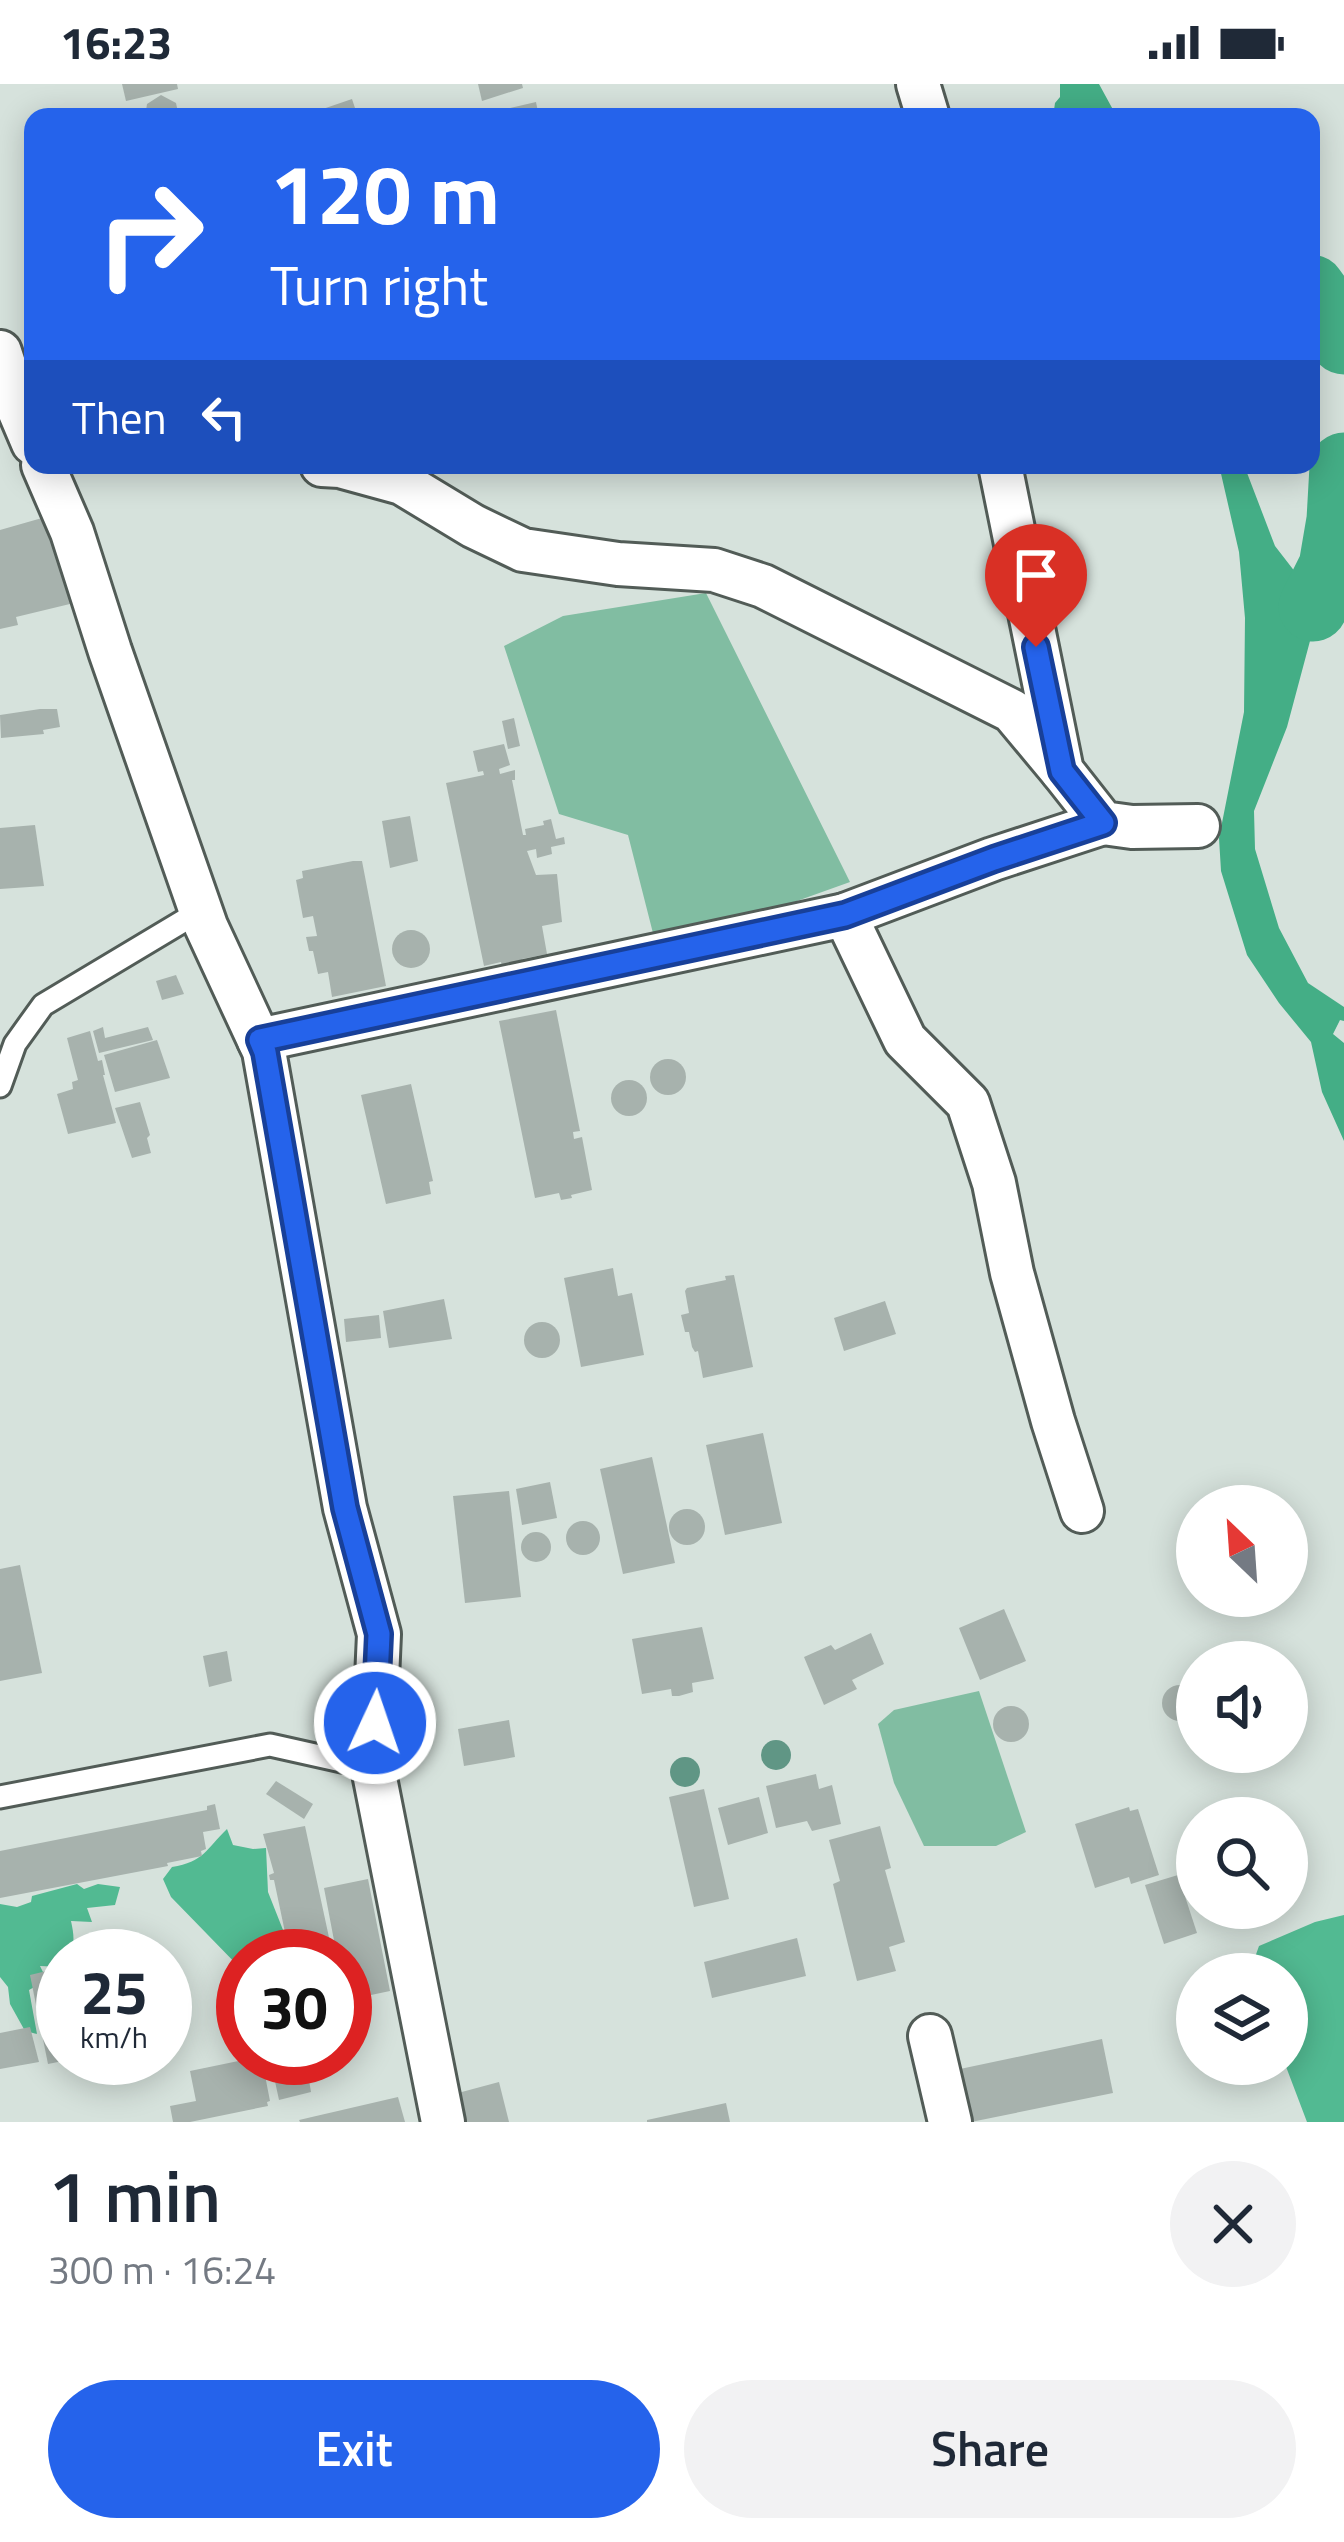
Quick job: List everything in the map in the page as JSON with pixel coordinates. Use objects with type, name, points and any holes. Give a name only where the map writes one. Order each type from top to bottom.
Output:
[{"type":"street","points":[[0,352],[24,414]]},
{"type":"street","points":[[47,474],[72,532],[200,911],[265,1052],[345,1508],[379,1634],[373,1768],[442,2122]]},
{"type":"street","points":[[369,474],[402,483],[523,550],[617,564],[714,570],[763,586],[1012,711],[1103,823]]},
{"type":"street","points":[[1002,474],[1062,771]]},
{"type":"street","points":[[260,1040],[845,915],[1103,823],[1198,826]]},
{"type":"street","points":[[845,915],[905,1040],[968,1103],[994,1184],[1012,1273],[1053,1421],[1082,1511]]},
{"type":"street","points":[[930,2036],[950,2122]]},
{"type":"lane","points":[[0,1086],[15,1044],[43,1005],[200,911]]},
{"type":"lane","points":[[0,1026],[15,1044]]},
{"type":"lane","points":[[0,1797],[270,1745],[373,1768]]},
{"type":"shaded area","points":[[1060,84],[1099,84],[1112,108],[1054,108]]},
{"type":"shaded area","points":[[1221,474],[1247,474],[1275,546],[1299,577],[1313,607],[1314,626],[1287,727],[1254,811],[1255,849],[1279,928],[1308,983],[1344,1007],[1344,1021],[1340,1020],[1333,1034],[1344,1043],[1344,1141],[1322,1092],[1311,1042],[1247,955],[1221,871],[1219,838],[1244,712],[1245,618],[1239,552]]},
{"type":"shaded area","points":[[706,593],[850,882],[752,917],[655,941],[628,835],[559,814],[504,646],[563,616]]},
{"type":"shaded area","points":[[979,1691],[1026,1832],[996,1846],[924,1846],[894,1783],[878,1724],[894,1710]]},
{"type":"shaded area","points":[[227,1829],[233,1845],[266,1848],[268,1892],[283,1929],[216,1929],[216,1943],[171,1897],[163,1879],[172,1867],[204,1854]]},
{"type":"shaded area","points":[[77,1884],[84,1889],[98,1884],[120,1887],[115,1905],[87,1908],[92,1922],[71,1921],[72,1929],[36,1929],[36,1986],[29,1990],[36,2034],[25,2031],[0,1977],[0,1904],[17,1907],[31,1902],[32,1896]]},
{"type":"shaded area","points":[[1344,1915],[1344,2122],[1307,2122],[1293,2085],[1308,2085],[1308,1953],[1256,1953],[1259,1946],[1308,1929],[1315,1922]]},
{"type":"building","points":[[122,84],[177,84],[178,89],[126,101]]},
{"type":"building","points":[[478,84],[522,84],[523,88],[482,101]]},
{"type":"building","points":[[161,95],[177,108],[146,108]]},
{"type":"building","points":[[352,99],[355,108],[326,108]]},
{"type":"building","points":[[42,518],[43,523],[50,521],[74,603],[16,617],[18,625],[0,629],[0,530]]},
{"type":"building","points":[[57,709],[60,727],[43,730],[44,734],[1,738],[0,715]]},
{"type":"building","points":[[514,718],[520,746],[508,749],[502,721]]},
{"type":"building","points":[[504,744],[510,765],[499,769],[500,774],[515,770],[512,780],[523,835],[525,829],[551,819],[556,839],[564,837],[565,844],[537,858],[536,849],[527,851],[536,875],[557,874],[562,922],[542,926],[547,954],[522,959],[524,966],[503,971],[501,962],[484,966],[446,783],[484,775],[478,772],[473,751]]},
{"type":"building","points":[[410,816],[418,861],[390,868],[382,821]]},
{"type":"building","points":[[35,825],[44,886],[0,889],[0,828]]},
{"type":"building","points":[[362,861],[386,986],[332,997],[328,972],[318,974],[313,951],[309,951],[306,937],[317,936],[313,916],[303,918],[296,880],[303,878],[302,871]]},
{"type":"building","points":[[411,930],[424,936],[430,949],[424,962],[411,968],[398,962],[392,949],[398,936]]},
{"type":"building","points":[[176,975],[184,994],[162,1000],[156,981]]},
{"type":"building","points":[[556,1010],[580,1131],[573,1132],[574,1139],[582,1137],[592,1190],[561,1200],[559,1193],[535,1198],[499,1021]]},
{"type":"building","points":[[103,1027],[105,1038],[148,1027],[153,1040],[99,1053],[93,1031]]},
{"type":"building","points":[[90,1031],[98,1061],[102,1060],[116,1123],[68,1134],[57,1094],[73,1089],[72,1082],[78,1080],[67,1038]]},
{"type":"building","points":[[157,1040],[170,1078],[115,1092],[104,1055]]},
{"type":"building","points":[[668,1059],[680,1065],[686,1077],[680,1089],[668,1095],[656,1089],[650,1077],[656,1065]]},
{"type":"building","points":[[629,1080],[641,1086],[647,1098],[641,1110],[629,1116],[617,1110],[611,1098],[617,1086]]},
{"type":"building","points":[[411,1084],[433,1181],[429,1182],[431,1194],[386,1204],[361,1095]]},
{"type":"building","points":[[140,1102],[151,1153],[132,1158],[115,1108]]},
{"type":"building","points":[[613,1268],[618,1296],[632,1293],[644,1355],[581,1367],[564,1278]]},
{"type":"building","points":[[734,1275],[753,1367],[703,1378],[698,1351],[692,1347],[681,1315],[689,1313],[685,1291]]},
{"type":"building","points":[[444,1299],[452,1339],[389,1348],[383,1311]]},
{"type":"building","points":[[885,1301],[896,1334],[844,1351],[834,1318]]},
{"type":"building","points":[[379,1315],[381,1338],[346,1342],[344,1319]]},
{"type":"building","points":[[542,1322],[554,1328],[560,1340],[554,1352],[542,1358],[530,1352],[524,1340],[530,1328]]},
{"type":"building","points":[[763,1433],[782,1523],[725,1535],[706,1445]]},
{"type":"building","points":[[652,1457],[675,1563],[623,1574],[600,1469]]},
{"type":"building","points":[[550,1482],[557,1518],[522,1525],[516,1489]]},
{"type":"building","points":[[509,1491],[521,1597],[465,1603],[453,1496]]},
{"type":"building","points":[[687,1509],[699,1515],[705,1527],[699,1539],[687,1545],[675,1539],[669,1527],[675,1515]]},
{"type":"building","points":[[583,1521],[595,1526],[600,1538],[595,1550],[583,1555],[571,1550],[566,1538],[571,1526]]},
{"type":"building","points":[[536,1532],[547,1536],[551,1547],[547,1558],[536,1562],[525,1558],[521,1547],[525,1536]]},
{"type":"building","points":[[20,1565],[42,1673],[0,1681],[0,1569]]},
{"type":"building","points":[[1004,1609],[1026,1661],[980,1680],[959,1628]]},
{"type":"building","points":[[702,1627],[714,1679],[692,1683],[693,1692],[679,1696],[672,1696],[671,1689],[642,1694],[632,1639]]},
{"type":"building","points":[[871,1633],[884,1664],[852,1680],[857,1689],[824,1705],[804,1657],[831,1645],[835,1650]]},
{"type":"building","points":[[227,1651],[232,1681],[209,1687],[203,1656]]},
{"type":"building","points":[[1176,1686],[1176,1720],[1162,1703]]},
{"type":"building","points":[[1011,1706],[1023,1712],[1029,1724],[1023,1736],[1011,1742],[999,1736],[993,1724],[999,1712]]},
{"type":"building","points":[[509,1720],[515,1757],[464,1766],[458,1729]]},
{"type":"building","points":[[816,1774],[819,1789],[832,1785],[841,1824],[812,1831],[807,1821],[776,1828],[766,1786]]},
{"type":"building","points":[[276,1781],[313,1804],[304,1819],[266,1794]]},
{"type":"building","points":[[704,1789],[729,1899],[694,1907],[669,1797]]},
{"type":"building","points":[[759,1797],[768,1833],[728,1845],[718,1808]]},
{"type":"building","points":[[215,1804],[220,1829],[203,1832],[206,1849],[202,1856],[0,1898],[0,1851],[207,1810]]},
{"type":"building","points":[[1129,1807],[1130,1811],[1138,1809],[1159,1875],[1131,1884],[1129,1877],[1095,1888],[1075,1824]]},
{"type":"building","points":[[305,1826],[327,1929],[284,1929],[263,1834]]},
{"type":"building","points":[[880,1826],[891,1868],[885,1870],[905,1942],[889,1947],[896,1971],[857,1981],[833,1884],[840,1881],[829,1840]]},
{"type":"building","points":[[1176,1876],[1176,1929],[1196,1929],[1197,1933],[1164,1944],[1145,1885]]},
{"type":"building","points":[[368,1879],[390,1991],[372,1995],[372,1929],[332,1929],[324,1888]]},
{"type":"building","points":[[797,1938],[806,1976],[712,1998],[704,1962]]},
{"type":"building","points":[[36,1974],[36,2005],[30,1975]]},
{"type":"building","points":[[30,2027],[36,2063],[0,2069],[0,2033]]},
{"type":"building","points":[[1102,2039],[1113,2093],[971,2122],[960,2069]]},
{"type":"building","points":[[216,2066],[216,2085],[267,2085],[268,2106],[173,2122],[170,2106],[196,2101],[192,2071]]},
{"type":"building","points":[[499,2082],[509,2122],[465,2122],[458,2093]]},
{"type":"building","points":[[276,2085],[310,2085],[311,2092],[279,2100]]},
{"type":"building","points":[[398,2097],[405,2122],[299,2120]]},
{"type":"building","points":[[726,2103],[730,2122],[647,2122],[647,2120]]},
{"type":"waterway","points":[[1320,301],[1344,340]]},
{"type":"waterway","points":[[1313,607],[1333,567],[1344,467]]},
{"type":"route","points":[[375,1723],[379,1634],[345,1508],[260,1040],[845,915],[1103,823],[1062,771],[1036,647]]}]
